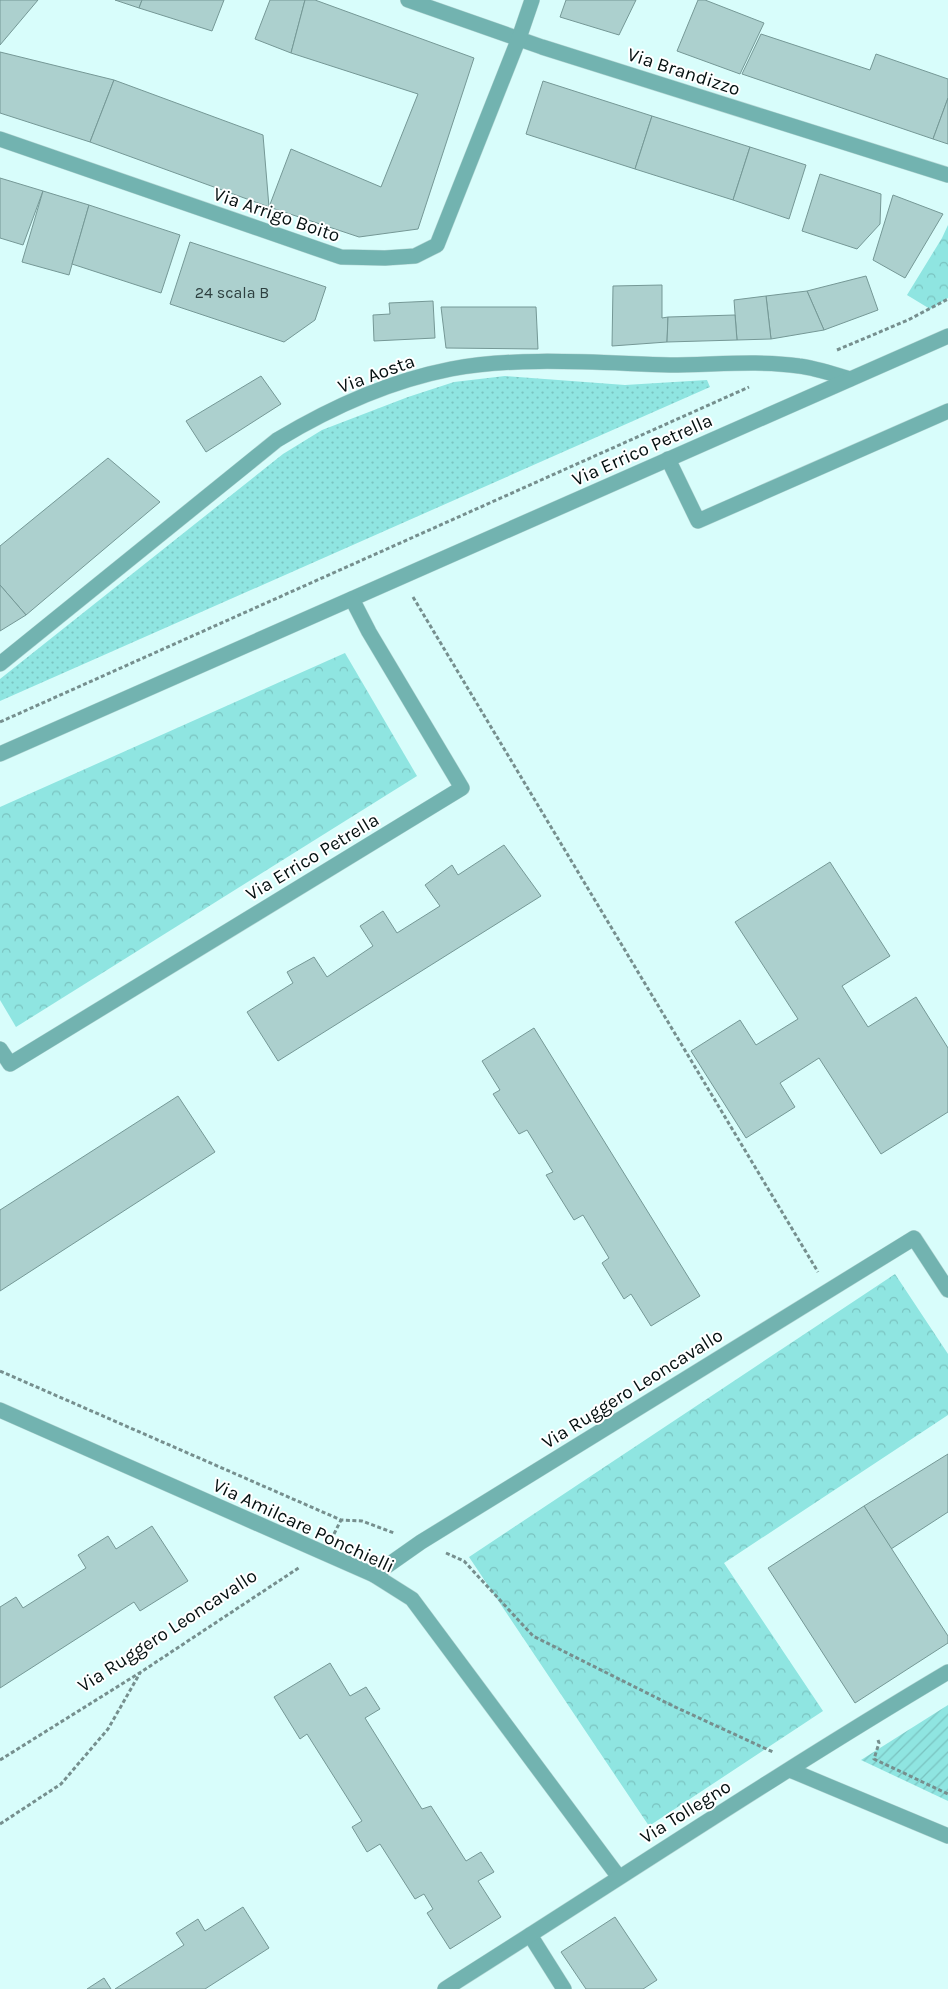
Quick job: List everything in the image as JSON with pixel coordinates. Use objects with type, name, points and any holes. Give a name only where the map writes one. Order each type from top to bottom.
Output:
[{"type":"street","name":"Via Brandizzo","points":[[408,0],[519,38],[948,175]]},
{"type":"street","name":"Via Arrigo Boito","points":[[0,139],[340,257],[385,258],[415,256],[437,245],[519,38],[532,0]]},
{"type":"street","name":"Via Errico Petrella","points":[[0,754],[948,336]]},
{"type":"street","name":"Via Aosta","points":[[0,664],[277,440],[308,422],[357,399],[423,376],[453,369],[518,363],[708,365],[762,363],[800,366],[850,379]]},
{"type":"street","points":[[668,459],[698,521],[948,410]]},
{"type":"street","name":"Via Errico Petrella","points":[[0,1049],[10,1064],[462,788],[369,632],[352,599]]},
{"type":"street","name":"Via Ruggero Leoncavallo","points":[[374,1575],[421,1542],[914,1238],[948,1290]]},
{"type":"street","name":"Via Amilcare Ponchielli","points":[[0,1410],[374,1575],[412,1599],[618,1876]]},
{"type":"street","name":"Via Tollegno","points":[[445,1989],[618,1876],[948,1672]]},
{"type":"street","points":[[790,1770],[948,1836]]},
{"type":"street","points":[[530,1935],[564,1989]]},
{"type":"path","points":[[836,351],[908,320],[948,299]]},
{"type":"path","points":[[0,722],[755,385]]},
{"type":"path","points":[[401,578],[829,1290]]},
{"type":"path","name":"Via Ruggero Leoncavallo","points":[[0,1371],[341,1520],[322,1553],[141,1672],[0,1760]]},
{"type":"path","points":[[464,1561],[533,1636],[772,1753]]},
{"type":"path","points":[[0,1824],[61,1784],[108,1729],[141,1672]]},
{"type":"green space","points":[[948,225],[948,298],[930,309],[907,295]]},
{"type":"green space","points":[[505,376],[625,385],[707,380],[710,387],[0,701],[0,679],[283,454],[322,430],[408,397],[454,382]]},
{"type":"green space","points":[[345,653],[417,776],[16,1027],[0,1000],[0,807]]},
{"type":"green space","points":[[895,1274],[948,1354],[948,1415],[724,1563],[823,1711],[649,1826],[469,1557]]},
{"type":"green space","points":[[948,1705],[948,1801],[861,1760]]},
{"type":"building","points":[[0,0],[38,0],[0,45]]},
{"type":"building","points":[[115,0],[142,0],[139,8]]},
{"type":"building","points":[[142,0],[224,0],[212,31],[139,8]]},
{"type":"building","points":[[270,0],[305,0],[291,53],[255,39]]},
{"type":"building","points":[[305,0],[315,0],[474,58],[418,229],[359,237],[269,207],[291,149],[381,187],[418,94],[291,53]]},
{"type":"building","points":[[566,0],[636,0],[619,35],[560,17]]},
{"type":"building","points":[[698,0],[705,0],[764,23],[740,74],[677,51]]},
{"type":"building","points":[[761,34],[870,70],[876,54],[948,79],[948,98],[933,139],[742,74]]},
{"type":"building","points":[[0,52],[114,80],[90,142],[0,113]]},
{"type":"building","points":[[114,80],[263,135],[269,207],[90,142]]},
{"type":"building","points":[[543,81],[652,116],[635,169],[526,134]]},
{"type":"building","points":[[948,98],[948,144],[933,139]]},
{"type":"building","points":[[652,116],[750,147],[733,200],[635,169]]},
{"type":"building","points":[[750,147],[806,165],[789,219],[733,200]]},
{"type":"building","points":[[820,174],[881,194],[880,224],[857,249],[802,231]]},
{"type":"building","points":[[0,178],[43,191],[23,245],[0,238]]},
{"type":"building","points":[[43,191],[89,205],[69,275],[22,262]]},
{"type":"building","points":[[893,195],[943,214],[905,278],[873,260]]},
{"type":"building","points":[[89,205],[180,235],[161,293],[72,264]]},
{"type":"building","points":[[190,242],[326,287],[315,320],[284,342],[170,304]]},
{"type":"building","points":[[866,276],[878,310],[824,330],[807,291]]},
{"type":"building","points":[[662,285],[662,318],[668,317],[667,342],[612,346],[613,286]]},
{"type":"building","points":[[807,291],[824,330],[771,339],[766,296]]},
{"type":"building","points":[[766,296],[771,339],[737,340],[734,300]]},
{"type":"building","points":[[433,301],[435,338],[374,341],[373,315],[390,314],[389,303]]},
{"type":"building","points":[[441,307],[536,307],[538,349],[446,348]]},
{"type":"building","points":[[735,315],[737,340],[667,342],[668,317]]},
{"type":"building","points":[[261,376],[281,404],[206,452],[186,421]]},
{"type":"building","points":[[108,458],[160,502],[26,615],[0,585],[0,546]]},
{"type":"building","points":[[0,585],[26,615],[0,631]]},
{"type":"building","points":[[504,845],[541,896],[278,1061],[247,1012],[293,983],[287,972],[314,957],[327,977],[373,946],[360,926],[383,911],[397,933],[440,906],[425,885],[452,865],[458,875]]},
{"type":"building","points":[[830,862],[890,956],[842,986],[868,1027],[916,997],[948,1048],[948,1112],[881,1154],[819,1058],[780,1083],[795,1107],[746,1138],[691,1051],[740,1020],[756,1045],[798,1019],[735,922]]},
{"type":"building","points":[[534,1028],[700,1296],[651,1326],[631,1294],[624,1299],[602,1263],[609,1258],[583,1215],[574,1220],[546,1175],[553,1172],[527,1130],[519,1134],[493,1094],[500,1090],[482,1061]]},
{"type":"building","points":[[178,1096],[215,1152],[0,1291],[0,1210]]},
{"type":"building","points":[[948,1454],[948,1512],[891,1549],[864,1506]]},
{"type":"building","points":[[864,1506],[948,1636],[948,1643],[855,1703],[768,1568]]},
{"type":"building","points":[[152,1526],[188,1581],[140,1611],[134,1602],[0,1688],[0,1607],[16,1597],[23,1608],[86,1568],[78,1555],[108,1536],[116,1549]]},
{"type":"building","points":[[330,1663],[350,1696],[366,1687],[380,1709],[365,1718],[422,1809],[431,1806],[466,1861],[481,1852],[494,1872],[478,1881],[501,1917],[450,1949],[427,1913],[433,1909],[424,1894],[415,1899],[380,1844],[367,1852],[352,1827],[362,1821],[307,1734],[300,1739],[274,1697]]},
{"type":"building","points":[[243,1907],[269,1948],[205,1989],[115,1989],[184,1945],[176,1933],[198,1919],[205,1931]]},
{"type":"building","points":[[615,1917],[657,1980],[643,1989],[586,1989],[561,1952]]},
{"type":"building","points":[[104,1978],[111,1989],[87,1989]]}]
